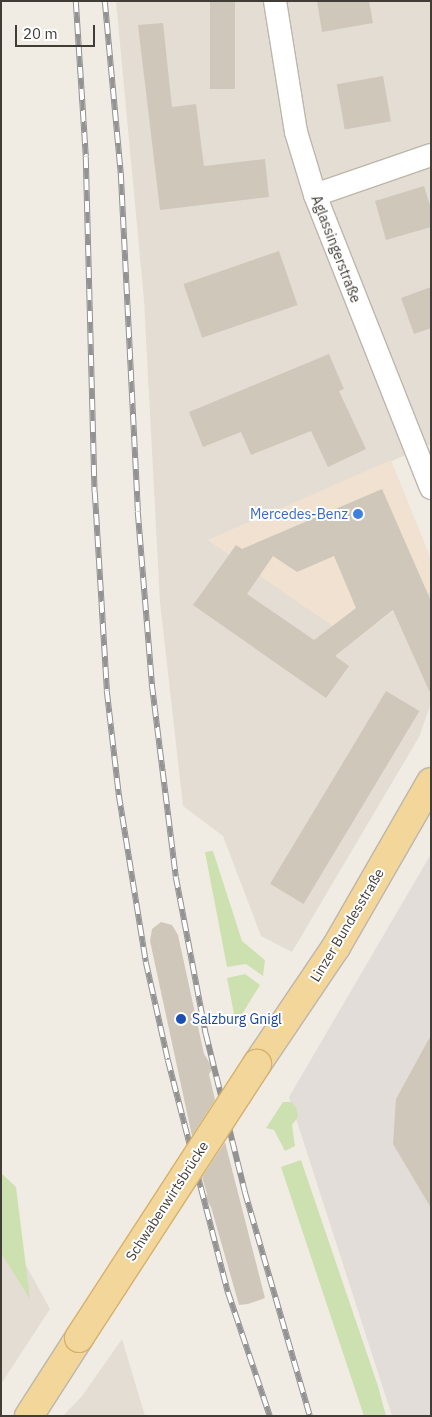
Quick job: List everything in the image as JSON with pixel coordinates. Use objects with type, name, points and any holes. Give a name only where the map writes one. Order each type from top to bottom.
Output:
[{"type":"main road","name":"Linzer Bundesstraße","points":[[258,1064],[336,947],[431,782]]},
{"type":"main road","name":"Schwabenwirtsbrücke","points":[[29,1416],[258,1064]]},
{"type":"street","name":"Aglassingerstraße","points":[[275,1],[296,132],[315,194],[431,488]]},
{"type":"street","points":[[315,194],[431,154]]},
{"type":"shaded area","points":[[116,1],[431,1],[431,444],[208,540],[354,640],[392,612],[431,591],[431,703],[419,737],[292,952],[261,936],[223,836],[183,806],[160,602],[144,300]]},
{"type":"shaded area","points":[[391,460],[431,559],[431,591],[392,612],[354,641],[208,540]]},
{"type":"shaded area","points":[[431,854],[431,1416],[392,1416],[289,1097]]},
{"type":"shaded area","points":[[1,1228],[7,1231],[50,1309],[1,1384]]},
{"type":"shaded area","points":[[122,1339],[145,1416],[63,1416],[82,1396]]},
{"type":"green space","points":[[213,851],[242,941],[265,960],[263,976],[246,964],[227,967],[205,852]]},
{"type":"green space","points":[[245,974],[260,985],[236,1024],[227,978]]},
{"type":"green space","points":[[283,1102],[291,1102],[296,1107],[298,1117],[292,1125],[295,1146],[285,1151],[274,1130],[266,1128]]},
{"type":"green space","points":[[301,1160],[378,1386],[386,1416],[364,1416],[281,1167]]},
{"type":"green space","points":[[1,1173],[16,1187],[30,1299],[1,1253]]},
{"type":"building","points":[[210,1],[235,1],[235,89],[210,89]]},
{"type":"building","points":[[317,1],[369,1],[373,23],[322,32]]},
{"type":"building","points":[[163,23],[172,107],[196,104],[204,166],[265,159],[269,197],[160,210],[138,25]]},
{"type":"building","points":[[383,76],[391,121],[345,129],[337,84]]},
{"type":"building","points":[[424,186],[431,209],[431,227],[386,240],[375,201]]},
{"type":"building","points":[[279,251],[298,305],[202,338],[184,284]]},
{"type":"building","points":[[431,287],[431,328],[414,334],[401,298]]},
{"type":"building","points":[[329,354],[344,389],[339,391],[366,449],[328,467],[311,431],[251,455],[241,432],[203,447],[189,412]]},
{"type":"building","points":[[382,489],[431,601],[431,695],[393,610],[335,656],[349,666],[326,698],[193,605],[236,545],[242,549]],"holes":[[[273,556],[297,572],[334,556],[356,608],[314,640],[247,594]]]},
{"type":"building","points":[[386,691],[419,711],[304,904],[270,884]]},
{"type":"building","points":[[161,922],[172,925],[178,935],[204,1054],[213,1068],[209,1074],[215,1100],[192,1136],[150,941],[152,929]]},
{"type":"building","points":[[431,1035],[431,1208],[393,1144],[396,1099]]},
{"type":"building","points":[[225,1142],[265,1298],[248,1304],[239,1305],[211,1207],[205,1198],[207,1194],[202,1177]]},
{"type":"railway","points":[[76,1],[86,157],[95,492],[107,691],[119,795],[146,962],[168,1060],[228,1292],[270,1416]]},
{"type":"railway","points":[[105,1],[121,173],[138,512],[152,684],[176,877],[206,1034],[245,1192],[310,1416]]},
{"type":"place","name":"Mercedes-Benz","points":[[358,514]]},
{"type":"place","name":"Salzburg Gnigl","points":[[181,1019]]}]
